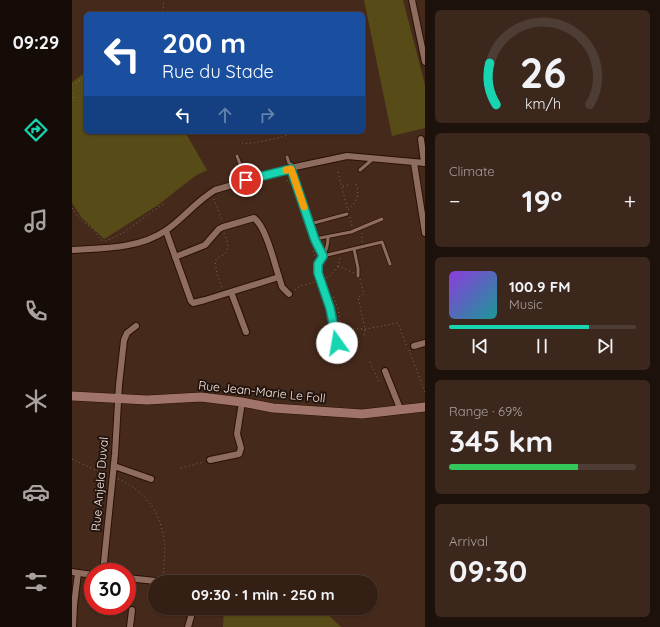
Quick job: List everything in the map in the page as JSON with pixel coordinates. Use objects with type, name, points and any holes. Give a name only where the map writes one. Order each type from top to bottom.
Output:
[{"type":"main road","name":"Rue Jean-Marie Le Foll","points":[[72,396],[147,400],[201,397],[242,402],[273,408],[362,414],[401,411],[421,405]]},
{"type":"street","points":[[412,0],[425,62]]},
{"type":"street","points":[[72,250],[132,245],[146,241],[166,231],[203,197],[216,190],[246,180],[293,168],[347,156],[424,164],[421,139]]},
{"type":"street","points":[[414,163],[425,232]]},
{"type":"street","points":[[293,168],[315,240],[323,256],[318,264],[318,273],[330,308],[337,343]]},
{"type":"street","points":[[175,257],[205,245],[219,229],[223,227],[254,218],[258,221],[264,231],[282,287],[289,294]]},
{"type":"street","points":[[166,231],[191,301],[198,302],[279,277]]},
{"type":"street","points":[[231,292],[246,332]]},
{"type":"street","name":"Rue Anjela Duval","points":[[104,563],[114,466],[118,399],[124,340],[127,333],[136,326]]},
{"type":"street","points":[[414,346],[425,343]]},
{"type":"street","points":[[386,375],[401,411]]},
{"type":"street","points":[[210,460],[239,454],[241,448],[237,434],[242,402]]},
{"type":"street","points":[[114,466],[151,479]]},
{"type":"street","points":[[73,627],[75,572]]},
{"type":"street","points":[[136,579],[148,580]]},
{"type":"street","points":[[130,627],[131,615]]},
{"type":"street","points":[[188,627],[191,615]]},
{"type":"lane","points":[[237,156],[246,180]]},
{"type":"lane","points":[[288,157],[289,163],[293,168]]},
{"type":"lane","points":[[360,170],[374,158]]},
{"type":"lane","points":[[310,224],[348,214]]},
{"type":"lane","points":[[315,240],[353,231],[382,219]]},
{"type":"lane","points":[[323,256],[328,244],[328,237]]},
{"type":"lane","points":[[323,256],[382,242],[390,264]]},
{"type":"lane","points":[[354,249],[358,276]]},
{"type":"path","points":[[161,12],[163,10],[164,0]]},
{"type":"path","points":[[72,85],[84,78]]},
{"type":"path","points":[[72,93],[74,100],[72,102]]},
{"type":"path","points":[[242,143],[254,143],[290,134]]},
{"type":"path","points":[[338,172],[353,231]]},
{"type":"path","points":[[287,180],[290,185]]},
{"type":"path","points":[[348,214],[359,192],[356,184]]},
{"type":"path","points":[[342,186],[348,185]]},
{"type":"path","points":[[216,190],[216,194],[213,196],[228,248],[226,254],[216,259],[214,263],[224,294]]},
{"type":"path","points":[[72,208],[81,220],[93,229],[101,240],[106,241],[123,233],[163,204]]},
{"type":"path","points":[[361,227],[363,233],[363,247]]},
{"type":"path","points":[[313,250],[315,258]]},
{"type":"path","points":[[289,294],[300,286],[329,276],[336,270],[340,260],[339,252]]},
{"type":"path","points":[[364,294],[358,296],[365,329],[364,335]]},
{"type":"path","points":[[334,330],[365,329],[398,323],[425,392]]},
{"type":"path","points":[[370,362],[379,381],[386,375]]},
{"type":"path","points":[[72,459],[95,471],[113,477],[132,486],[142,493],[158,520],[164,543],[163,575]]},
{"type":"path","points":[[181,468],[210,460]]},
{"type":"shaded area","points":[[364,0],[403,0],[425,85],[425,128],[392,136]]},
{"type":"shaded area","points":[[84,73],[84,134],[186,134],[207,170],[195,176],[158,205],[104,239],[82,218],[72,203],[72,82]]},
{"type":"shaded area","points":[[224,615],[328,615],[341,627],[223,627]]},
{"type":"slow traffic","points":[[286,170],[291,169],[304,207]]},
{"type":"route","points":[[246,180],[291,169],[315,240],[323,256],[318,264],[318,273],[330,308],[337,343]]}]
